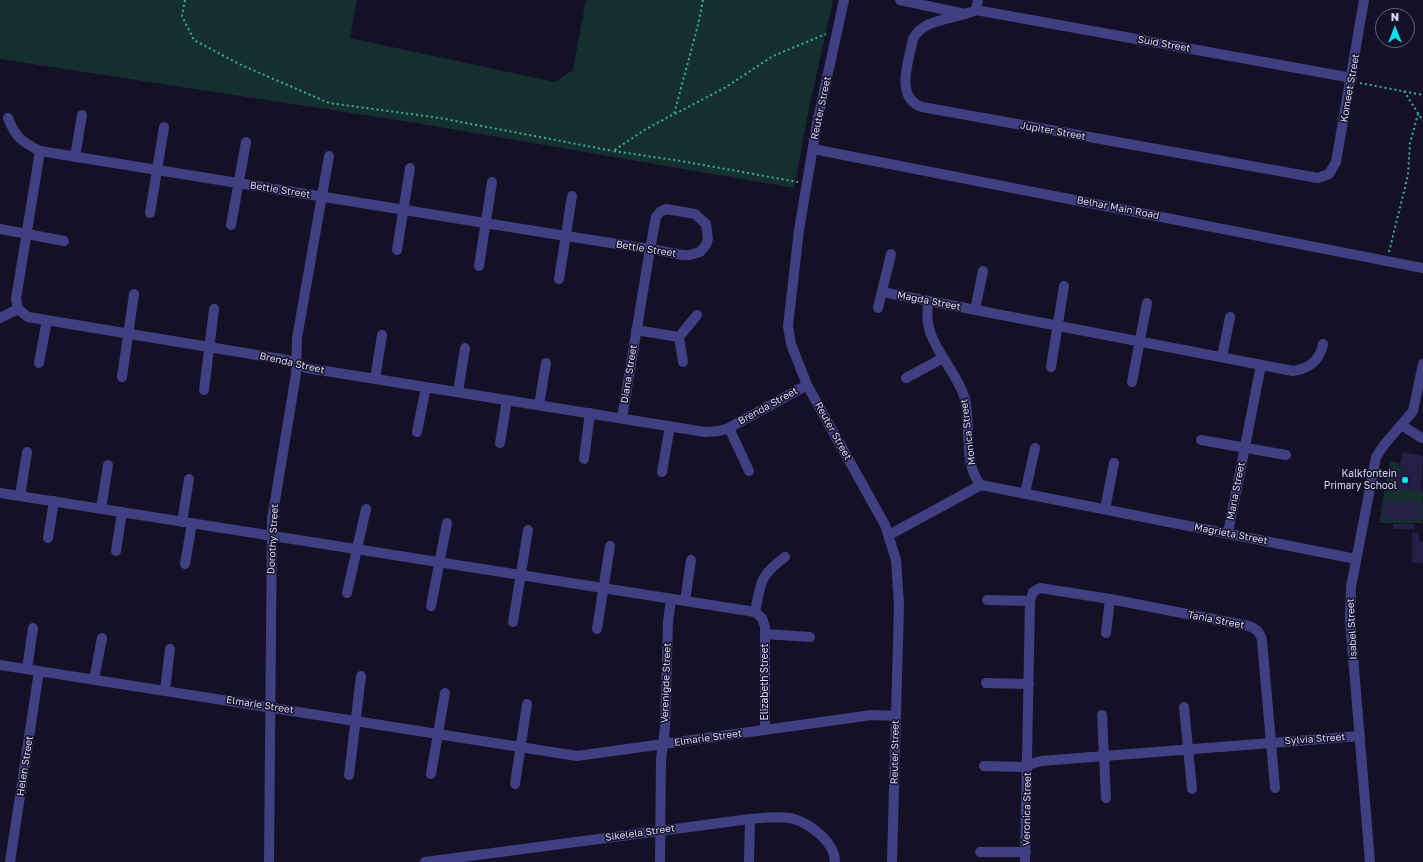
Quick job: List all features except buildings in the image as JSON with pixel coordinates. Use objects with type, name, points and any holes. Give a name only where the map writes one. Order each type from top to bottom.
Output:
[{"type":"street","name":"Reuter Street","points":[[844,0],[813,149],[798,238],[788,326],[791,344],[807,385],[889,535],[896,560],[899,589],[892,862]]},
{"type":"street","name":"Suid Street","points":[[900,0],[1351,80]]},
{"type":"street","points":[[972,13],[978,0]]},
{"type":"street","name":"Komeet Street","points":[[1329,174],[1336,162],[1364,0]]},
{"type":"street","name":"Jupiter Street","points":[[972,13],[930,23],[916,32],[913,39],[905,85],[907,95],[918,105],[1312,178],[1323,177],[1329,174]]},
{"type":"street","points":[[75,157],[82,115]]},
{"type":"street","name":"Bettie Street","points":[[8,118],[14,133],[40,151],[684,255],[696,254],[706,245],[708,228],[704,220],[695,214],[669,209],[663,210],[656,217],[650,249]]},
{"type":"street","points":[[150,213],[164,127]]},
{"type":"street","name":"Bettie Street","points":[[231,225],[246,142]]},
{"type":"street","name":"Belhar Main Road","points":[[813,149],[1423,268]]},
{"type":"street","points":[[0,318],[18,309],[16,299],[40,151]]},
{"type":"street","name":"Bettie Street","points":[[322,196],[329,156]]},
{"type":"street","points":[[397,250],[410,168]]},
{"type":"street","points":[[479,266],[492,182]]},
{"type":"street","name":"Dorothy Street","points":[[269,862],[272,519],[296,374],[297,338],[322,196]]},
{"type":"street","points":[[559,279],[572,196]]},
{"type":"street","points":[[0,229],[64,241]]},
{"type":"street","name":"Diana Street","points":[[622,418],[650,249]]},
{"type":"street","points":[[878,308],[891,254]]},
{"type":"street","name":"Magda Street","points":[[975,310],[983,271]]},
{"type":"street","points":[[1051,367],[1064,286]]},
{"type":"street","name":"Magda Street","points":[[882,292],[1293,371],[1300,370],[1317,360],[1323,344]]},
{"type":"street","points":[[122,377],[134,294]]},
{"type":"street","name":"Monica Street","points":[[929,301],[926,312],[932,338],[963,393],[966,407],[972,470],[981,485]]},
{"type":"street","points":[[1132,382],[1147,303]]},
{"type":"street","name":"Brenda Street","points":[[18,309],[28,317],[287,360],[307,368],[705,432],[719,431],[729,428],[807,385]]},
{"type":"street","points":[[204,390],[214,309]]},
{"type":"street","points":[[683,362],[679,337],[697,315]]},
{"type":"street","points":[[1222,357],[1230,317]]},
{"type":"street","points":[[39,363],[47,320]]},
{"type":"street","name":"Diana Street","points":[[636,330],[679,337]]},
{"type":"street","points":[[375,378],[382,335]]},
{"type":"street","points":[[458,392],[465,348]]},
{"type":"street","points":[[906,378],[943,358]]},
{"type":"street","points":[[539,405],[546,363]]},
{"type":"street","name":"Isabel Street","points":[[1370,862],[1349,611],[1351,587],[1376,457],[1415,406],[1423,364]]},
{"type":"street","name":"Maria Street","points":[[1228,533],[1261,365]]},
{"type":"street","points":[[417,432],[426,387]]},
{"type":"street","points":[[500,443],[507,400]]},
{"type":"street","points":[[584,459],[590,413]]},
{"type":"street","points":[[1401,425],[1422,438]]},
{"type":"street","points":[[662,472],[670,426]]},
{"type":"street","name":"Brenda Street","points":[[729,428],[749,471]]},
{"type":"street","name":"Maria Street","points":[[1201,440],[1286,455]]},
{"type":"street","points":[[1025,493],[1035,448]]},
{"type":"street","points":[[20,496],[27,452]]},
{"type":"street","points":[[1105,509],[1114,464]]},
{"type":"street","points":[[101,509],[108,465]]},
{"type":"street","points":[[186,564],[190,479]]},
{"type":"street","points":[[889,535],[981,485]]},
{"type":"street","name":"Magrieta Street","points":[[981,485],[1356,559]]},
{"type":"street","points":[[0,493],[755,612],[761,580],[770,568],[785,558]]},
{"type":"street","points":[[48,538],[54,501]]},
{"type":"street","points":[[347,593],[366,509]]},
{"type":"street","points":[[116,551],[122,512]]},
{"type":"street","points":[[431,606],[447,524]]},
{"type":"street","points":[[513,622],[528,530]]},
{"type":"street","points":[[597,629],[610,546]]},
{"type":"street","points":[[685,602],[690,560]]},
{"type":"street","name":"Tania Street","points":[[1030,600],[1033,592],[1043,587],[1249,626],[1256,629],[1261,636],[1270,743]]},
{"type":"street","name":"Verenigde Street","points":[[660,862],[661,760],[668,622],[671,599]]},
{"type":"street","points":[[1106,633],[1110,599]]},
{"type":"street","points":[[987,600],[1030,600]]},
{"type":"street","name":"Veronica Street","points":[[980,852],[1026,857],[1030,600]]},
{"type":"street","name":"Elizabeth Street","points":[[755,612],[764,622],[765,634],[764,730]]},
{"type":"street","points":[[27,669],[33,628]]},
{"type":"street","name":"Elizabeth Street","points":[[765,634],[810,637]]},
{"type":"street","points":[[94,679],[102,638]]},
{"type":"street","points":[[165,690],[170,649]]},
{"type":"street","name":"Elmarie Street","points":[[0,665],[584,756],[872,715],[896,716]]},
{"type":"street","name":"Helen Street","points":[[10,862],[39,671]]},
{"type":"street","points":[[349,775],[361,676]]},
{"type":"street","points":[[986,683],[1029,684]]},
{"type":"street","points":[[431,774],[445,693]]},
{"type":"street","points":[[515,784],[527,704]]},
{"type":"street","points":[[1184,707],[1192,789]]},
{"type":"street","points":[[1102,715],[1106,798]]},
{"type":"street","name":"Sylvia Street","points":[[1028,765],[1041,761],[1360,736]]},
{"type":"street","name":"Sylvia Street","points":[[1270,743],[1275,788]]},
{"type":"street","name":"Veronica Street","points":[[984,766],[1021,767],[1028,765]]},
{"type":"street","name":"Sikelela Street","points":[[425,862],[661,830],[750,819],[782,817],[797,820],[816,832],[825,841],[834,854],[834,862]]},
{"type":"street","points":[[749,862],[750,819]]},
{"type":"path","points":[[185,0],[182,16],[194,40],[239,64],[329,102],[440,118],[613,151],[681,161],[770,179],[807,184]]},
{"type":"path","points":[[674,114],[703,0]]},
{"type":"path","points":[[613,151],[646,129],[726,87],[773,56],[838,29]]},
{"type":"path","points":[[1351,80],[1423,95]]},
{"type":"path","points":[[1404,91],[1423,121]]},
{"type":"path","points":[[1387,261],[1408,175],[1410,144],[1418,114]]},
{"type":"green space","points":[[0,0],[357,0],[350,38],[555,82],[573,70],[586,0],[833,0],[808,113],[794,188],[416,123],[0,59]]},
{"type":"green space","points":[[1390,461],[1400,463],[1399,469],[1406,470],[1405,474],[1397,473],[1394,488],[1421,492],[1423,491],[1421,520],[1423,523],[1379,523]],"holes":[[[1384,502],[1418,502],[1418,520],[1384,520]]]},
{"type":"place","name":"Kalkfontein Primary School","points":[[1405,480]]}]
